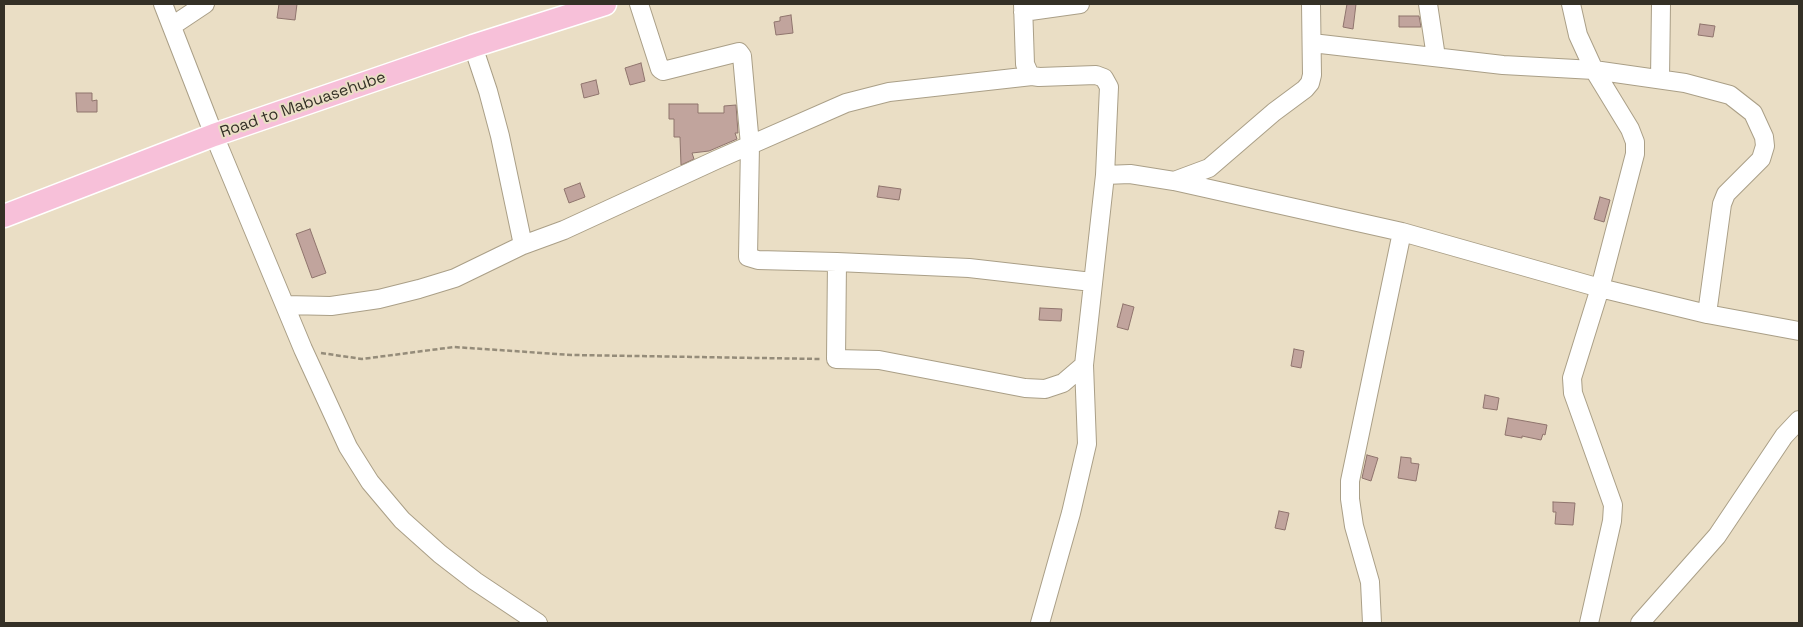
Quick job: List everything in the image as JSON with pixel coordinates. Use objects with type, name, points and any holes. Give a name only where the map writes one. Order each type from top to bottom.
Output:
[{"type":"main road","name":"Road to Mabuasehube","points":[[4,216],[214,135],[601,4]]},
{"type":"street","points":[[163,4],[214,135],[303,349],[348,447],[377,490],[402,520],[440,554],[475,581],[538,623]]},
{"type":"street","points":[[172,26],[205,4]]},
{"type":"street","points":[[639,4],[660,69],[663,71],[739,52],[742,56],[750,145],[748,257],[758,260],[969,268],[1092,282]]},
{"type":"street","points":[[1032,76],[1026,68],[1023,8],[1080,4]]},
{"type":"street","points":[[1174,181],[1209,168],[1310,83],[1312,76],[1311,4]]},
{"type":"street","points":[[1428,4],[1436,57]]},
{"type":"street","points":[[1571,4],[1578,36],[1594,70],[1630,129],[1635,142],[1635,154],[1600,288],[1573,373],[1572,385],[1581,417],[1613,505],[1612,521],[1590,623]]},
{"type":"street","points":[[1660,79],[1661,4]]},
{"type":"street","points":[[1312,42],[1503,64],[1594,70],[1685,83],[1730,95],[1753,113],[1764,137],[1765,146],[1761,159],[1726,194],[1722,204],[1707,314]]},
{"type":"street","points":[[473,46],[500,136],[523,245]]},
{"type":"street","points":[[285,305],[331,306],[379,299],[455,278],[523,245],[564,230],[846,103],[889,92],[1032,76],[1096,76],[1104,78],[1107,82],[1109,96],[1105,174],[1084,365],[1087,444],[1071,513],[1040,623]]},
{"type":"street","points":[[1105,174],[1130,174],[1174,181],[1402,232],[1600,288],[1707,314],[1799,331]]},
{"type":"street","points":[[1372,623],[1370,582],[1354,526],[1350,499],[1350,482],[1402,232]]},
{"type":"street","points":[[837,262],[836,359],[879,360],[1025,388],[1045,389],[1063,383],[1084,365]]},
{"type":"street","points":[[1640,623],[1717,536],[1784,436],[1799,420]]},
{"type":"path","points":[[303,349],[335,356],[362,359],[454,347],[572,355],[836,359]]},
{"type":"building","points":[[279,4],[297,4],[295,20],[277,18]]},
{"type":"building","points":[[1347,4],[1356,4],[1353,29],[1343,27]]},
{"type":"building","points":[[791,15],[793,33],[776,35],[774,22],[780,21],[780,17]]},
{"type":"building","points":[[1399,16],[1419,16],[1421,27],[1399,27]]},
{"type":"building","points":[[1700,24],[1715,26],[1713,37],[1698,35]]},
{"type":"building","points":[[641,63],[645,81],[630,85],[625,68]]},
{"type":"building","points":[[596,80],[599,94],[584,98],[581,84]]},
{"type":"building","points":[[76,93],[92,93],[92,101],[97,100],[97,112],[77,112]]},
{"type":"building","points":[[669,104],[698,104],[698,113],[724,113],[724,106],[736,105],[738,133],[735,133],[737,139],[709,151],[692,153],[694,159],[681,165],[680,137],[674,137],[674,119],[669,119]]},
{"type":"building","points":[[580,183],[585,197],[569,203],[564,189]]},
{"type":"building","points":[[879,186],[901,189],[899,200],[877,197]]},
{"type":"building","points":[[1600,197],[1610,200],[1604,222],[1594,219]]},
{"type":"building","points":[[310,229],[326,273],[312,278],[296,234]]},
{"type":"building","points":[[1123,304],[1134,307],[1128,330],[1117,327]]},
{"type":"building","points":[[1040,308],[1062,309],[1061,321],[1039,320]]},
{"type":"building","points":[[1294,349],[1304,351],[1301,368],[1291,366]]},
{"type":"building","points":[[1485,395],[1499,398],[1497,410],[1483,408]]},
{"type":"building","points":[[1508,418],[1547,425],[1545,435],[1543,434],[1541,440],[1505,435]]},
{"type":"building","points":[[1367,455],[1378,458],[1371,481],[1362,478]]},
{"type":"building","points":[[1401,457],[1411,458],[1411,463],[1419,464],[1416,481],[1398,478]]},
{"type":"building","points":[[1553,502],[1575,503],[1573,525],[1555,524],[1556,512],[1553,512]]},
{"type":"building","points":[[1279,511],[1289,513],[1285,530],[1275,528]]}]
